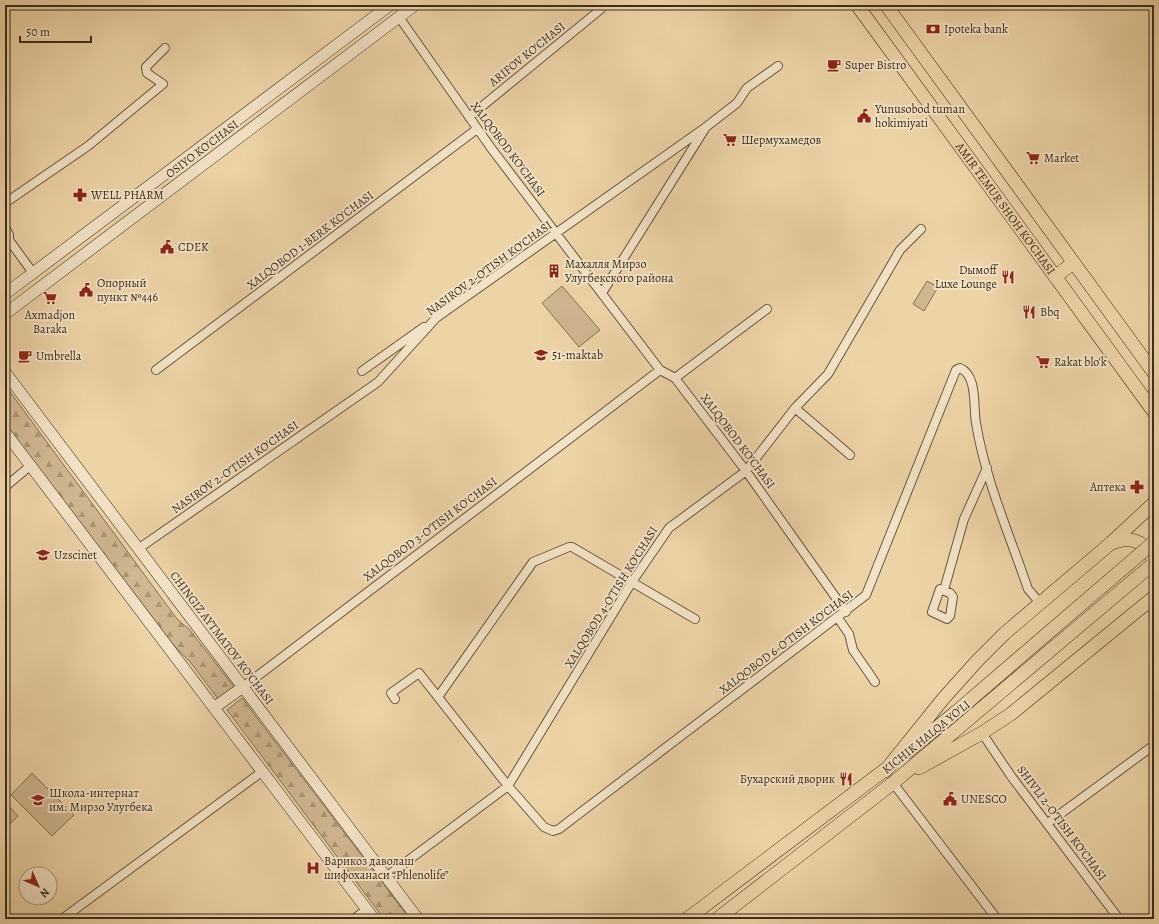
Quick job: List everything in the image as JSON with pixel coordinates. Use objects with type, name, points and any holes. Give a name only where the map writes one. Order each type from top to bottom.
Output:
[{"type":"main road","name":"OSIYO KO'CHASI","points":[[5,294],[390,5]]},
{"type":"main road","name":"OSIYO KO'CHASI","points":[[5,314],[415,5]]},
{"type":"main road","name":"AMIR TEMUR SHOH KO'CHASI","points":[[857,5],[1154,412]]},
{"type":"main road","name":"AMIR TEMUR SHOH KO'CHASI","points":[[886,5],[1154,373]]},
{"type":"main road","points":[[1055,277],[1073,262]]},
{"type":"main road","name":"CHINGIZ AYTMATOV KO'CHASI","points":[[5,372],[418,919]]},
{"type":"main road","points":[[5,432],[215,707],[374,919]]},
{"type":"main road","points":[[885,771],[973,665],[1005,633],[1111,543],[1154,503]]},
{"type":"main road","points":[[1111,543],[1122,539],[1133,539],[1142,545],[1154,562]]},
{"type":"main road","name":"KICHIK HALQA YO'LI","points":[[687,919],[885,771],[1154,542]]},
{"type":"main road","name":"KICHIK HALQA YO'LI","points":[[717,919],[893,783],[1154,562]]},
{"type":"main road","points":[[893,783],[986,737],[1011,714],[1154,597]]},
{"type":"main road","name":"XALQOBOD 3-O'TISH KO'CHASI","points":[[215,707],[243,687]]},
{"type":"street","name":"ARIFOV KO‘CHASI","points":[[469,117],[601,9]]},
{"type":"street","name":"XALQOBOD KO'CHASI","points":[[399,17],[477,129],[660,370],[675,378],[746,471],[846,612]]},
{"type":"street","points":[[5,203],[88,146],[163,84],[146,70],[146,67],[165,48]]},
{"type":"street","points":[[602,293],[706,127],[737,103],[747,88],[778,66]]},
{"type":"street","name":"NASIROV 2-O'TISH KO'CHASI","points":[[138,549],[378,382],[436,318],[706,127]]},
{"type":"street","name":"XALQOBOD 1-BERK KO'CHASI","points":[[156,370],[477,129]]},
{"type":"street","points":[[5,227],[9,235],[9,240],[33,273]]},
{"type":"street","name":"XALQOBOD 4-O'TISH KO'CHASI","points":[[386,877],[508,786],[632,582],[669,528],[746,471],[795,408],[828,374],[900,250],[921,229]]},
{"type":"street","points":[[675,378],[767,308]]},
{"type":"street","points":[[362,371],[436,318]]},
{"type":"street","name":"XALQOBOD 6-O'TISH KO'CHASI","points":[[508,786],[544,827],[553,831],[559,829],[846,612],[866,595],[956,370],[960,368],[963,369],[972,382],[976,424],[987,468]]},
{"type":"street","name":"XALQOBOD 3-O'TISH KO'CHASI","points":[[243,687],[660,370]]},
{"type":"street","points":[[795,408],[850,455]]},
{"type":"street","points":[[5,487],[30,466]]},
{"type":"street","points":[[944,590],[964,519],[987,468]]},
{"type":"street","points":[[987,468],[1028,589],[1040,603]]},
{"type":"street","points":[[438,697],[533,562],[537,559],[572,546],[695,619]]},
{"type":"street","points":[[838,618],[849,634],[853,650],[875,682]]},
{"type":"street","points":[[395,698],[391,694],[418,673],[508,786]]},
{"type":"street","name":"SHIVLI 2-O'TISH KO'CHASI","points":[[986,737],[1011,776],[1119,919]]},
{"type":"street","points":[[1048,823],[1154,745]]},
{"type":"street","points":[[62,919],[263,771]]},
{"type":"street","points":[[893,783],[997,919]]},
{"type":"street","points":[[354,919],[367,909]]},
{"type":"green space","points":[[927,281],[938,287],[924,311],[913,304]]},
{"type":"green space","points":[[562,286],[600,330],[579,347],[542,303]]},
{"type":"green space","points":[[5,385],[177,619],[189,629],[234,687],[218,699],[191,663],[165,636],[5,424]]},
{"type":"green space","points":[[242,698],[410,919],[384,919],[227,710]]},
{"type":"green space","points":[[32,773],[74,815],[52,836],[11,795]]},
{"type":"green space","points":[[5,802],[18,816],[7,827],[5,825]]},
{"type":"place","name":"Ipoteka bank","points":[[933,29]]},
{"type":"place","name":"Super Bistro","points":[[834,65]]},
{"type":"place","name":"Yunusobod tuman hokimiyati","points":[[864,116]]},
{"type":"place","name":"Шермухамедов","points":[[730,140]]},
{"type":"place","name":"Market","points":[[1033,158]]},
{"type":"place","name":"WELL PHARM","points":[[80,195]]},
{"type":"place","name":"CDEK","points":[[167,247]]},
{"type":"place","name":"Махалля Мирзо Улугбекского района","points":[[554,271]]},
{"type":"place","name":"Dымоff Luxe Lounge","points":[[1008,277]]},
{"type":"place","name":"Опорный пункт №446","points":[[86,290]]},
{"type":"place","name":"Axmadjon Baraka","points":[[50,298]]},
{"type":"place","name":"Bbq","points":[[1029,312]]},
{"type":"place","name":"51-maktab","points":[[541,355]]},
{"type":"place","name":"Umbrella","points":[[25,356]]},
{"type":"place","name":"Rakat blo'k","points":[[1043,362]]},
{"type":"place","name":"Аптека","points":[[1137,487]]},
{"type":"place","name":"Uzscinet","points":[[43,555]]},
{"type":"place","name":"Бухарский дворик","points":[[846,779]]},
{"type":"place","name":"UNESCO","points":[[950,799]]},
{"type":"place","name":"Школа-интернат им. Мирзо Улугбека","points":[[38,800]]},
{"type":"place","name":"Варикоз даволаш шифоханаси “Phlenolife”","points":[[313,868]]}]
